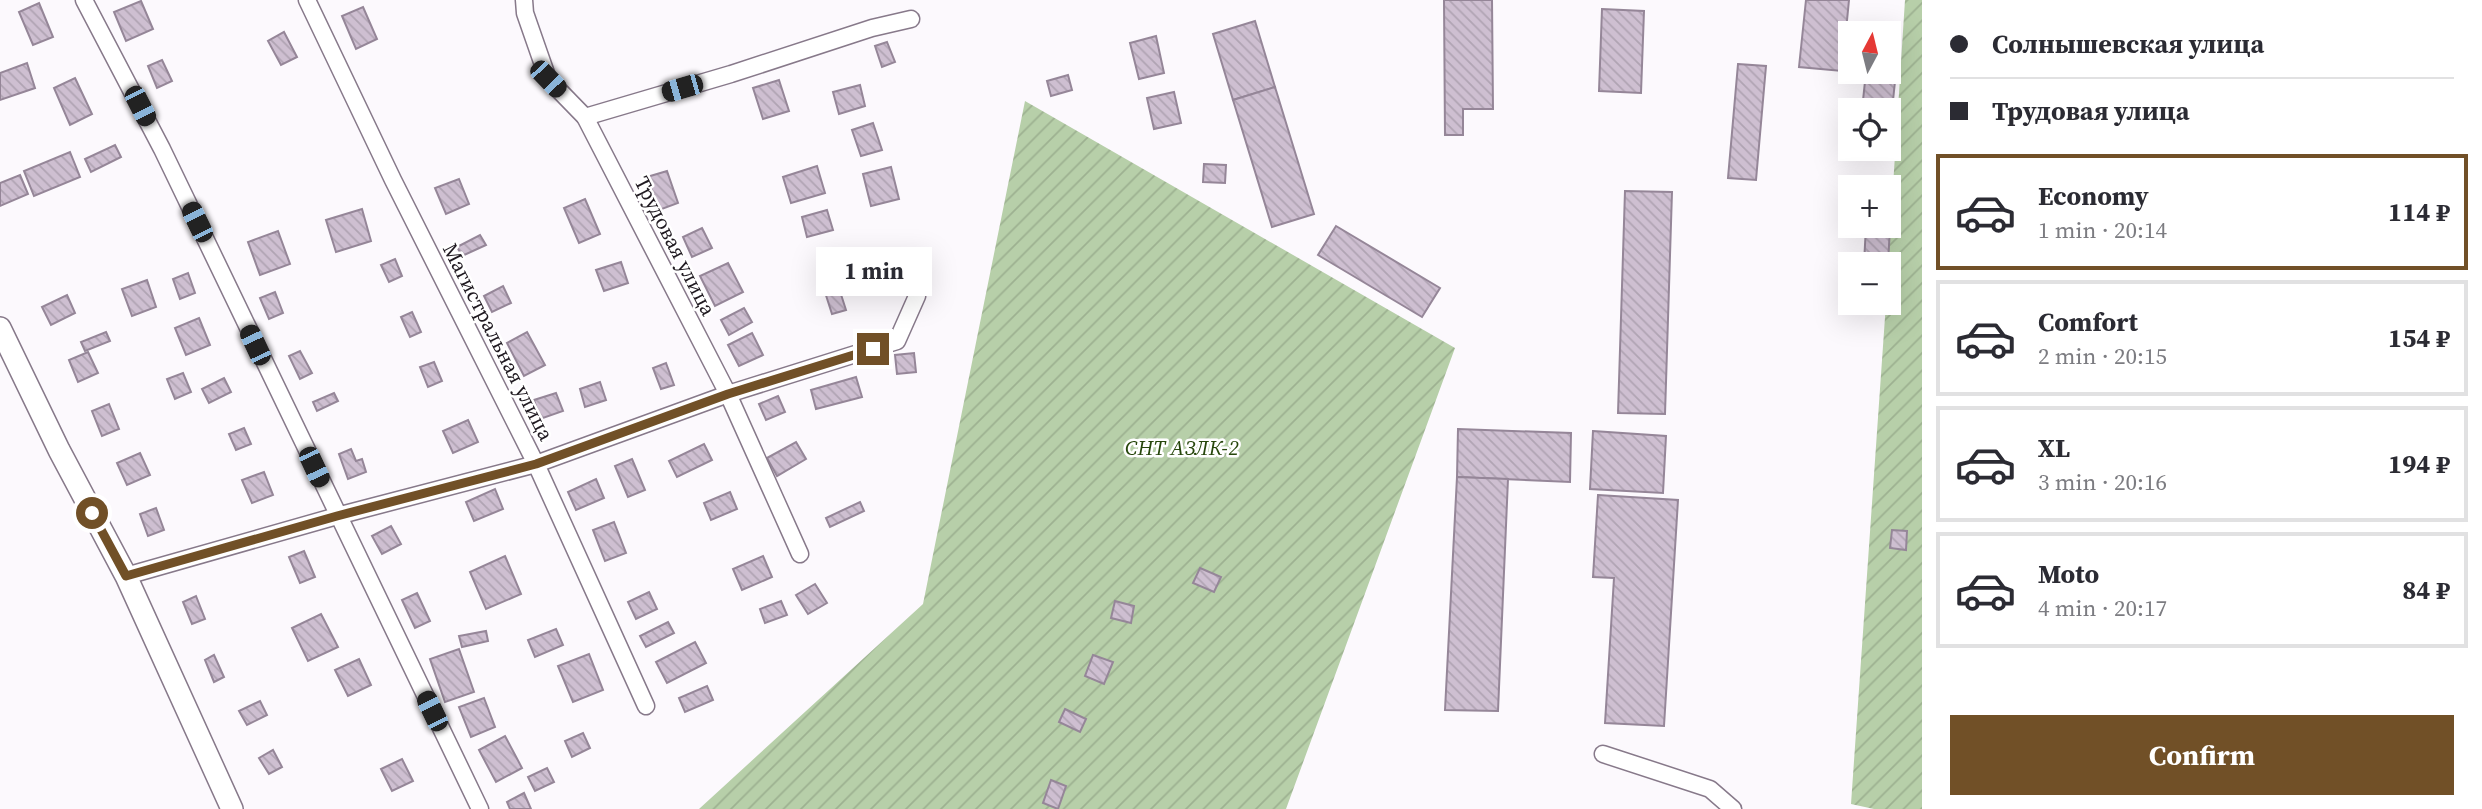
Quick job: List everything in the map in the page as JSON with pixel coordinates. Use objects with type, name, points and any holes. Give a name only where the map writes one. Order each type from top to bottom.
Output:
[{"type":"street","points":[[84,0],[162,149],[480,809]]},
{"type":"street","name":"Магистральная улица","points":[[307,0],[393,180],[536,464],[646,706]]},
{"type":"street","name":"Трудовая улица","points":[[524,0],[525,13],[548,79],[585,117],[728,394],[800,554]]},
{"type":"street","points":[[585,117],[731,74],[872,27],[911,19]]},
{"type":"street","points":[[126,576],[337,516],[536,464],[728,394],[897,341],[917,296]]},
{"type":"street","points":[[0,328],[59,450],[126,576],[232,809]]},
{"type":"street","points":[[1603,754],[1710,789],[1734,809]]},
{"type":"green space","points":[[1905,0],[1922,0],[1922,809],[1874,809],[1851,804],[1885,315],[1901,315],[1901,252],[1889,252],[1890,238],[1901,238],[1901,175],[1894,175],[1895,161],[1901,161],[1901,98],[1899,98]]},
{"type":"green space","name":"СНТ АЗЛК-2","points":[[1025,101],[1455,348],[1286,809],[699,809],[923,604]]},
{"type":"building","points":[[1444,0],[1492,0],[1493,109],[1463,109],[1463,135],[1445,135]]},
{"type":"building","points":[[1806,0],[1849,0],[1847,21],[1838,21],[1838,71],[1799,67]]},
{"type":"building","points":[[141,1],[153,29],[126,41],[114,12]]},
{"type":"building","points":[[39,3],[53,37],[33,45],[19,12]]},
{"type":"building","points":[[363,7],[377,39],[356,49],[342,16]]},
{"type":"building","points":[[1602,9],[1644,11],[1641,93],[1599,91]]},
{"type":"building","points":[[1255,21],[1275,87],[1233,100],[1213,34]]},
{"type":"building","points":[[284,32],[297,57],[281,65],[268,41]]},
{"type":"building","points":[[1156,36],[1164,73],[1139,79],[1130,43]]},
{"type":"building","points":[[887,42],[895,62],[882,67],[875,46]]},
{"type":"building","points":[[162,60],[172,81],[157,88],[148,66]]},
{"type":"building","points":[[27,63],[35,88],[0,100],[0,73]]},
{"type":"building","points":[[1738,64],[1766,66],[1756,180],[1728,178]]},
{"type":"building","points":[[1068,75],[1072,90],[1051,96],[1047,81]]},
{"type":"building","points":[[75,78],[92,114],[70,125],[54,88]]},
{"type":"building","points":[[779,80],[789,111],[763,119],[753,88]]},
{"type":"building","points":[[1865,84],[1895,84],[1893,98],[1863,98]]},
{"type":"building","points":[[860,85],[865,106],[839,114],[833,92]]},
{"type":"building","points":[[1275,87],[1314,214],[1272,227],[1233,100]]},
{"type":"building","points":[[1174,92],[1181,123],[1154,129],[1147,98]]},
{"type":"building","points":[[873,123],[882,150],[861,156],[852,130]]},
{"type":"building","points":[[115,145],[121,157],[91,172],[85,159]]},
{"type":"building","points":[[70,152],[80,177],[34,196],[24,171]]},
{"type":"building","points":[[1204,164],[1226,165],[1225,183],[1203,182]]},
{"type":"building","points":[[817,166],[825,193],[791,203],[783,177]]},
{"type":"building","points":[[891,167],[899,199],[871,206],[863,174]]},
{"type":"building","points":[[667,171],[678,203],[659,210],[647,177]]},
{"type":"building","points":[[20,175],[28,194],[0,206],[0,183]]},
{"type":"building","points":[[459,179],[469,204],[446,214],[435,188]]},
{"type":"building","points":[[1625,191],[1672,192],[1665,414],[1618,413]]},
{"type":"building","points":[[585,199],[600,234],[579,243],[564,208]]},
{"type":"building","points":[[362,209],[371,241],[336,252],[326,220]]},
{"type":"building","points":[[827,210],[833,230],[807,237],[802,217]]},
{"type":"building","points":[[1336,226],[1440,288],[1422,317],[1318,255]]},
{"type":"building","points":[[702,228],[712,248],[692,257],[683,237]]},
{"type":"building","points":[[278,231],[290,264],[260,275],[248,242]]},
{"type":"building","points":[[480,235],[486,245],[462,256],[457,247]]},
{"type":"building","points":[[1865,238],[1889,238],[1889,252],[1865,252]]},
{"type":"building","points":[[395,259],[402,276],[389,282],[381,265]]},
{"type":"building","points":[[621,262],[628,283],[604,291],[596,270]]},
{"type":"building","points":[[728,263],[743,292],[715,306],[700,276]]},
{"type":"building","points":[[914,266],[929,267],[927,287],[913,286]]},
{"type":"building","points":[[188,273],[195,293],[180,299],[173,279]]},
{"type":"building","points":[[147,280],[156,307],[132,316],[122,289]]},
{"type":"building","points":[[837,282],[846,310],[832,314],[823,286]]},
{"type":"building","points":[[503,286],[511,303],[492,312],[484,296]]},
{"type":"building","points":[[275,292],[283,313],[269,319],[260,298]]},
{"type":"building","points":[[67,295],[75,313],[51,325],[42,307]]},
{"type":"building","points":[[744,308],[752,322],[729,335],[721,320]]},
{"type":"building","points":[[412,312],[421,332],[410,337],[401,317]]},
{"type":"building","points":[[199,318],[210,345],[186,355],[175,328]]},
{"type":"building","points":[[106,332],[110,341],[85,351],[81,342]]},
{"type":"building","points":[[527,332],[545,365],[524,376],[507,343]]},
{"type":"building","points":[[752,333],[763,355],[739,366],[728,345]]},
{"type":"building","points":[[300,351],[312,373],[300,379],[289,356]]},
{"type":"building","points":[[88,352],[98,373],[78,382],[69,360]]},
{"type":"building","points":[[914,353],[916,372],[897,374],[895,355]]},
{"type":"building","points":[[434,362],[442,381],[428,387],[420,367]]},
{"type":"building","points":[[666,363],[674,385],[661,389],[653,368]]},
{"type":"building","points":[[183,373],[191,392],[175,399],[167,379]]},
{"type":"building","points":[[856,377],[862,397],[816,409],[811,390]]},
{"type":"building","points":[[224,378],[231,392],[209,403],[202,389]]},
{"type":"building","points":[[600,382],[606,400],[585,407],[580,389]]},
{"type":"building","points":[[334,393],[338,401],[317,411],[313,402]]},
{"type":"building","points":[[556,393],[563,411],[540,419],[534,400]]},
{"type":"building","points":[[778,396],[785,412],[766,420],[759,404]]},
{"type":"building","points":[[109,404],[119,429],[102,436],[92,411]]},
{"type":"building","points":[[468,420],[478,442],[453,453],[443,431]]},
{"type":"building","points":[[244,428],[251,444],[236,450],[229,434]]},
{"type":"building","points":[[1458,429],[1571,433],[1570,482],[1457,477]]},
{"type":"building","points":[[1593,431],[1666,436],[1663,493],[1590,489]]},
{"type":"building","points":[[796,442],[806,459],[777,476],[767,458]]},
{"type":"building","points":[[704,444],[712,460],[677,477],[669,461]]},
{"type":"building","points":[[351,449],[356,461],[362,459],[366,472],[348,479],[339,454]]},
{"type":"building","points":[[140,453],[150,475],[127,485],[117,463]]},
{"type":"building","points":[[632,459],[645,490],[628,497],[615,466]]},
{"type":"building","points":[[264,472],[273,495],[252,503],[242,480]]},
{"type":"building","points":[[1457,477],[1508,479],[1498,711],[1445,710]]},
{"type":"building","points":[[596,479],[604,498],[576,510],[568,492]]},
{"type":"building","points":[[495,489],[503,509],[474,521],[466,502]]},
{"type":"building","points":[[730,492],[737,509],[711,520],[704,503]]},
{"type":"building","points":[[1598,495],[1678,500],[1664,726],[1605,723],[1614,578],[1593,577]]},
{"type":"building","points":[[860,502],[864,511],[830,527],[826,518]]},
{"type":"building","points":[[156,508],[164,530],[148,536],[140,514]]},
{"type":"building","points":[[614,522],[626,553],[605,561],[593,530]]},
{"type":"building","points":[[391,526],[401,544],[382,554],[372,536]]},
{"type":"building","points":[[1892,530],[1907,531],[1906,550],[1890,548]]},
{"type":"building","points":[[304,551],[315,577],[300,583],[289,557]]},
{"type":"building","points":[[505,556],[521,594],[486,609],[470,572]]},
{"type":"building","points":[[763,556],[772,577],[742,590],[733,569]]},
{"type":"building","points":[[1200,568],[1221,577],[1214,592],[1193,583]]},
{"type":"building","points":[[815,584],[827,603],[808,614],[796,595]]},
{"type":"building","points":[[649,592],[657,609],[636,619],[628,602]]},
{"type":"building","points":[[417,593],[430,621],[415,628],[402,600]]},
{"type":"building","points":[[196,596],[205,619],[192,624],[183,602]]},
{"type":"building","points":[[781,601],[787,615],[765,623],[760,609]]},
{"type":"building","points":[[1115,601],[1134,606],[1131,623],[1111,618]]},
{"type":"building","points":[[321,614],[338,647],[308,661],[292,628]]},
{"type":"building","points":[[668,622],[674,633],[646,647],[640,636]]},
{"type":"building","points":[[556,629],[563,645],[535,657],[528,640]]},
{"type":"building","points":[[486,631],[488,641],[462,647],[459,636]]},
{"type":"building","points":[[695,642],[706,663],[667,683],[656,662]]},
{"type":"building","points":[[459,649],[474,692],[445,702],[430,659]]},
{"type":"building","points":[[589,654],[603,690],[573,702],[558,666]]},
{"type":"building","points":[[214,655],[224,677],[214,682],[205,660]]},
{"type":"building","points":[[1093,655],[1113,662],[1104,684],[1085,676]]},
{"type":"building","points":[[359,659],[371,685],[348,696],[335,670]]},
{"type":"building","points":[[707,686],[713,700],[685,712],[679,698]]},
{"type":"building","points":[[484,698],[495,727],[471,737],[459,707]]},
{"type":"building","points":[[260,701],[267,715],[247,725],[239,711]]},
{"type":"building","points":[[1065,709],[1086,719],[1080,732],[1059,722]]},
{"type":"building","points":[[583,733],[590,748],[572,757],[565,741]]},
{"type":"building","points":[[505,736],[522,768],[496,782],[479,750]]},
{"type":"building","points":[[273,750],[282,767],[269,774],[259,758]]},
{"type":"building","points":[[402,759],[413,781],[392,791],[381,769]]},
{"type":"building","points":[[547,768],[554,782],[535,791],[528,777]]},
{"type":"building","points":[[1051,780],[1066,786],[1058,809],[1043,803]]},
{"type":"building","points":[[524,793],[531,809],[510,809],[507,802]]},
{"type":"route","points":[[92,513],[126,576],[337,516],[536,464],[728,394],[873,349]]}]
